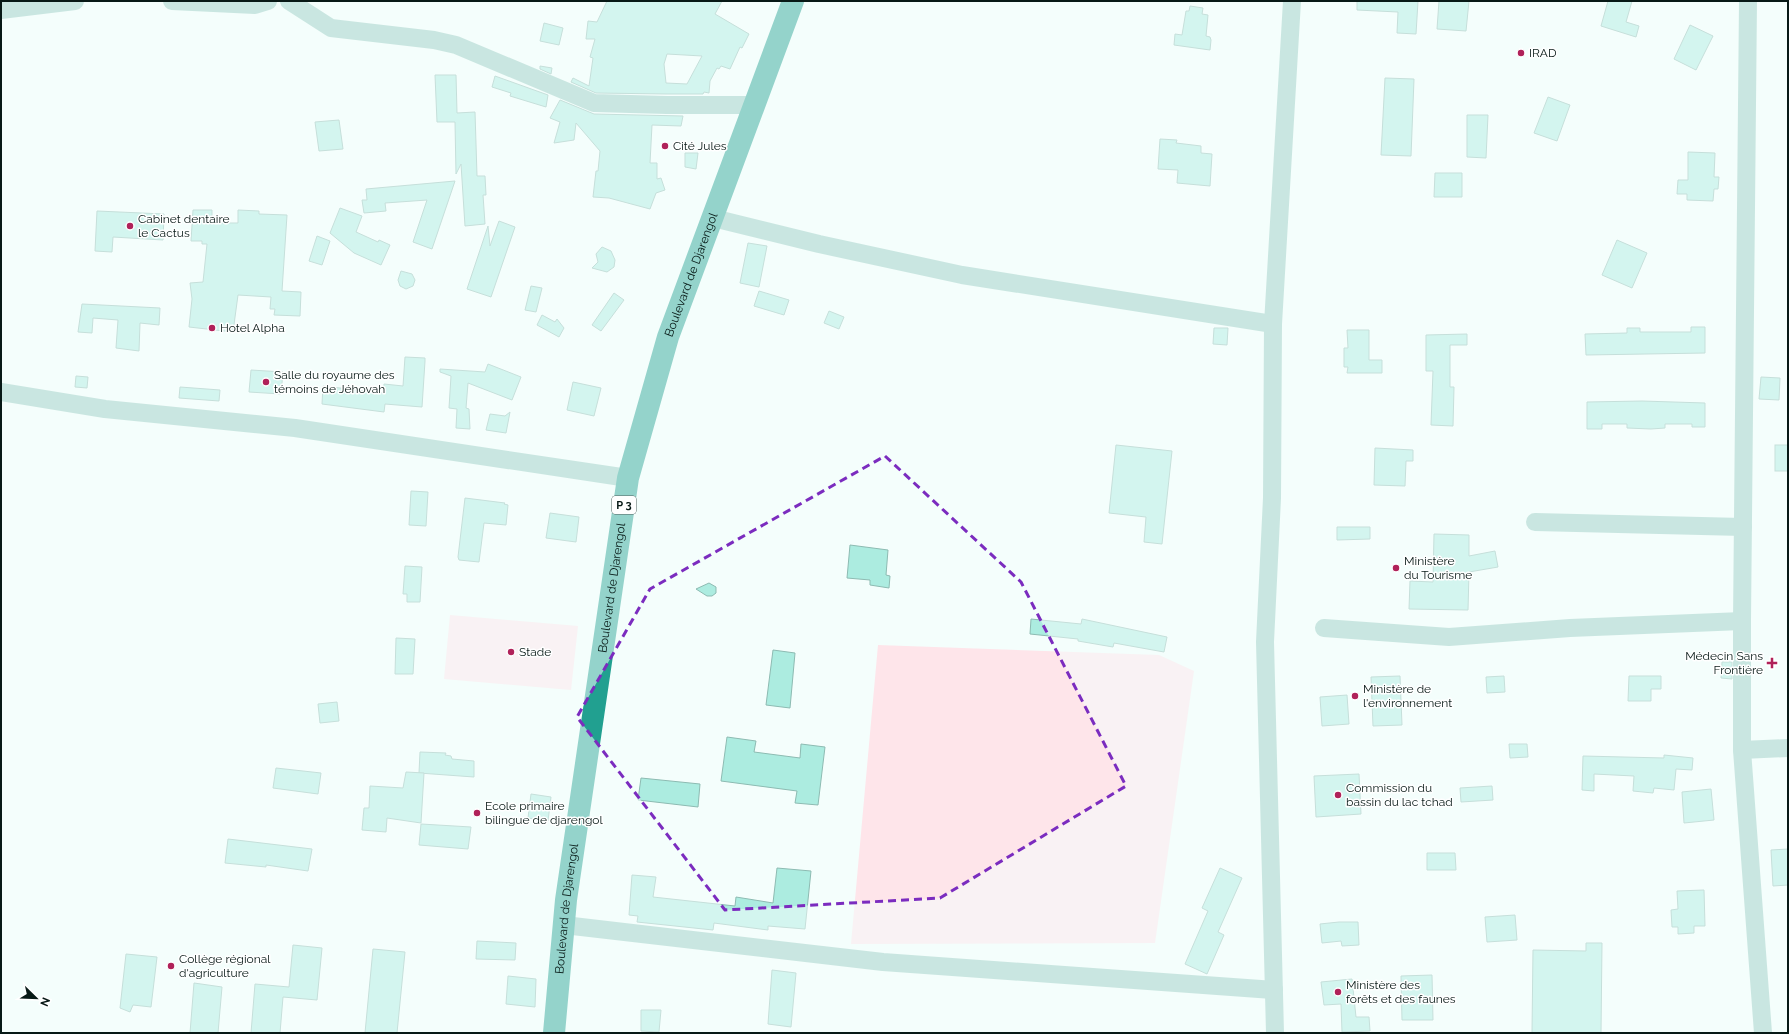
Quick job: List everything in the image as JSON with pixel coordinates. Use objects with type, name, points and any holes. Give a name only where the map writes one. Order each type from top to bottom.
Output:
[{"type":"main road","name":"Boulevard de Djarengol","points":[[554,1033],[564,925],[628,478],[668,336],[794,1]]},
{"type":"street","points":[[1,10],[75,1]]},
{"type":"street","points":[[172,1],[255,5],[268,1]]},
{"type":"street","points":[[289,1],[330,28],[434,40],[456,45],[589,101],[667,105],[754,105]]},
{"type":"street","points":[[1275,1033],[1265,642],[1272,498],[1273,324],[1292,1]]},
{"type":"street","points":[[1748,1],[1742,750],[1762,1033]]},
{"type":"street","points":[[712,218],[819,244],[962,274],[1273,324]]},
{"type":"street","points":[[1,392],[105,409],[295,428],[628,478]]},
{"type":"street","points":[[1535,522],[1743,527]]},
{"type":"street","points":[[1324,628],[1449,637],[1570,628],[1742,622]]},
{"type":"street","points":[[1742,750],[1788,748]]},
{"type":"street","points":[[564,925],[883,962],[1274,990]]},
{"type":"highlighted area","points":[[885,456],[1021,582],[1126,786],[940,898],[725,910],[577,717],[650,589]]},
{"type":"shaded area","name":"Stade","points":[[450,615],[578,626],[571,690],[444,679]]},
{"type":"shaded area","points":[[878,645],[1159,655],[1194,671],[1155,943],[851,944]]},
{"type":"building","points":[[607,1],[722,1],[715,14],[749,34],[742,48],[740,47],[730,69],[721,66],[719,69],[717,68],[710,81],[709,93],[596,93],[571,82],[573,78],[589,86],[593,58],[590,57],[595,39],[586,39],[588,21],[597,22]],"holes":[[[667,54],[702,56],[687,84],[666,83],[664,64]]]},
{"type":"building","points":[[1357,1],[1418,1],[1416,34],[1397,33],[1398,12],[1357,10]]},
{"type":"building","points":[[1439,1],[1469,1],[1466,31],[1437,29]]},
{"type":"building","points":[[1608,1],[1632,1],[1626,22],[1639,26],[1636,37],[1601,26]]},
{"type":"building","points":[[1190,6],[1203,8],[1202,14],[1208,15],[1206,36],[1210,37],[1211,40],[1210,50],[1174,45],[1175,34],[1182,35],[1186,11],[1189,11]]},
{"type":"building","points":[[544,23],[563,28],[559,45],[540,41]]},
{"type":"building","points":[[1690,25],[1713,36],[1696,70],[1674,59]]},
{"type":"building","points":[[540,66],[552,68],[551,74],[540,69]]},
{"type":"building","points":[[435,75],[456,75],[457,113],[475,112],[477,176],[485,176],[486,195],[483,195],[485,224],[465,226],[461,164],[456,174],[455,122],[437,122]]},
{"type":"building","points":[[495,76],[548,95],[546,107],[510,96],[511,93],[492,87]]},
{"type":"building","points":[[1385,78],[1414,79],[1411,156],[1381,155]]},
{"type":"building","points":[[1548,97],[1570,105],[1557,141],[1534,133]]},
{"type":"building","points":[[560,100],[594,114],[683,116],[681,126],[652,125],[650,163],[657,163],[657,179],[661,178],[665,190],[656,193],[650,209],[609,198],[593,197],[600,151],[576,123],[574,140],[554,143],[560,122],[550,118]]},
{"type":"building","points":[[1467,115],[1488,115],[1486,158],[1467,157]]},
{"type":"building","points":[[339,120],[343,149],[319,151],[315,122]]},
{"type":"building","points":[[1160,139],[1177,140],[1176,143],[1201,146],[1201,153],[1212,154],[1210,186],[1177,183],[1178,170],[1158,169]]},
{"type":"building","points":[[1688,152],[1715,153],[1714,177],[1719,177],[1718,189],[1714,189],[1713,201],[1687,200],[1687,194],[1677,194],[1678,180],[1688,180]]},
{"type":"building","points":[[685,153],[698,153],[696,169],[685,167]]},
{"type":"building","points":[[1435,173],[1462,173],[1462,197],[1434,197]]},
{"type":"building","points":[[455,181],[432,249],[413,242],[427,200],[385,203],[386,211],[364,213],[362,200],[367,200],[366,189]]},
{"type":"building","points":[[340,208],[362,216],[356,232],[378,242],[379,240],[390,245],[381,265],[354,253],[330,233]]},
{"type":"building","points":[[193,210],[212,210],[212,223],[238,223],[238,210],[259,211],[259,214],[287,215],[282,291],[301,292],[300,316],[274,315],[275,309],[270,309],[271,297],[238,295],[233,332],[189,327],[192,299],[190,283],[203,282],[207,244],[202,244],[202,241],[191,241]]},
{"type":"building","name":"Cabinet dentaire le Cactus","points":[[97,211],[164,214],[163,240],[113,237],[112,252],[95,251]]},
{"type":"building","points":[[499,221],[515,227],[491,297],[467,289],[488,226],[490,246]]},
{"type":"building","points":[[317,236],[330,241],[322,265],[309,261]]},
{"type":"building","points":[[1617,240],[1647,253],[1632,288],[1602,275]]},
{"type":"building","points":[[748,243],[767,246],[759,287],[740,283]]},
{"type":"building","points":[[602,247],[611,251],[615,260],[614,267],[607,272],[592,268],[598,262],[596,254]]},
{"type":"building","points":[[401,271],[412,274],[415,280],[413,286],[406,289],[400,286],[398,280]]},
{"type":"building","points":[[531,286],[542,288],[536,312],[525,310]]},
{"type":"building","points":[[759,291],[789,300],[784,315],[754,306]]},
{"type":"building","points":[[614,293],[624,300],[601,331],[592,325]]},
{"type":"building","points":[[82,304],[160,308],[159,325],[140,323],[139,351],[116,348],[118,320],[93,318],[92,333],[78,332]]},
{"type":"building","points":[[829,311],[844,317],[839,329],[824,323]]},
{"type":"building","points":[[542,315],[555,322],[557,319],[564,328],[559,337],[537,325]]},
{"type":"building","points":[[1691,327],[1705,327],[1705,353],[1586,355],[1585,334],[1627,333],[1627,328],[1640,328],[1640,332],[1691,332]]},
{"type":"building","points":[[1214,328],[1228,328],[1227,345],[1213,344]]},
{"type":"building","points":[[1347,330],[1369,330],[1369,360],[1382,360],[1382,373],[1347,373],[1348,367],[1344,367],[1344,348],[1348,348]]},
{"type":"building","points":[[1467,334],[1467,345],[1450,345],[1450,387],[1454,387],[1453,426],[1431,425],[1433,371],[1426,371],[1426,335]]},
{"type":"building","points":[[405,357],[425,358],[422,407],[385,404],[384,412],[322,404],[323,386],[383,393],[384,384],[403,386]]},
{"type":"building","points":[[488,364],[521,377],[512,400],[468,383],[466,408],[469,409],[470,429],[456,428],[457,409],[449,408],[451,376],[440,372],[440,369],[485,372]]},
{"type":"building","name":"Salle du royaume des témoins de Jéhovah","points":[[251,370],[283,372],[281,394],[249,392]]},
{"type":"building","points":[[76,376],[88,377],[87,388],[75,387]]},
{"type":"building","points":[[1761,377],[1780,378],[1779,400],[1759,399]]},
{"type":"building","points":[[573,382],[601,388],[594,416],[567,410]]},
{"type":"building","points":[[180,387],[220,390],[219,401],[179,398]]},
{"type":"building","points":[[1642,401],[1705,403],[1705,427],[1692,427],[1692,424],[1665,424],[1665,428],[1651,429],[1627,428],[1627,424],[1602,424],[1602,429],[1587,429],[1587,402]]},
{"type":"building","points":[[510,412],[506,433],[486,430],[490,414],[505,416]]},
{"type":"building","points":[[1116,445],[1172,451],[1162,544],[1144,542],[1146,517],[1109,513]]},
{"type":"building","points":[[1775,445],[1788,445],[1788,471],[1775,471]]},
{"type":"building","points":[[1375,448],[1413,450],[1413,461],[1406,461],[1405,486],[1374,485]]},
{"type":"building","points":[[411,491],[428,492],[426,526],[409,525]]},
{"type":"building","points":[[465,498],[505,503],[504,504],[508,505],[506,525],[484,523],[479,562],[459,560],[458,557]]},
{"type":"building","points":[[550,513],[579,517],[576,542],[546,538]]},
{"type":"building","points":[[1337,527],[1370,527],[1370,539],[1337,540]]},
{"type":"building","points":[[1434,534],[1469,535],[1469,556],[1495,551],[1498,567],[1469,572],[1468,610],[1409,609],[1410,581],[1433,582]]},
{"type":"building","points":[[850,545],[888,550],[886,575],[890,576],[889,588],[870,585],[870,580],[847,578]]},
{"type":"building","points":[[405,566],[422,567],[420,602],[407,602],[407,594],[403,594]]},
{"type":"building","points":[[709,583],[716,587],[716,593],[712,596],[707,596],[696,589]]},
{"type":"building","points":[[1031,619],[1081,624],[1082,619],[1167,637],[1164,652],[1114,643],[1113,647],[1078,641],[1078,639],[1030,634]]},
{"type":"building","points":[[396,638],[415,639],[413,674],[395,674]]},
{"type":"building","points":[[773,650],[795,653],[790,708],[766,705]]},
{"type":"building","points":[[1722,662],[1732,662],[1732,679],[1721,678]]},
{"type":"building","points":[[1400,676],[1402,725],[1373,726],[1371,677]]},
{"type":"building","points":[[1504,676],[1505,692],[1487,693],[1486,677]]},
{"type":"building","points":[[1629,676],[1661,676],[1661,689],[1651,689],[1651,701],[1628,701]]},
{"type":"building","points":[[1347,695],[1349,724],[1322,726],[1320,697]]},
{"type":"building","points":[[337,702],[339,721],[320,723],[318,704]]},
{"type":"building","points":[[727,737],[756,741],[754,752],[800,758],[801,744],[825,747],[818,805],[795,803],[797,791],[721,781]]},
{"type":"building","points":[[1509,744],[1527,744],[1528,757],[1510,758]]},
{"type":"building","points":[[420,752],[446,753],[445,755],[451,756],[452,759],[474,761],[474,777],[419,773]]},
{"type":"building","points":[[1664,755],[1693,758],[1692,770],[1676,769],[1674,790],[1654,788],[1653,793],[1633,791],[1634,776],[1594,774],[1594,791],[1582,790],[1583,756],[1664,758]]},
{"type":"building","points":[[276,768],[321,773],[318,794],[273,788]]},
{"type":"building","points":[[406,772],[424,773],[421,823],[387,818],[386,832],[362,830],[364,808],[369,808],[370,786],[403,788]]},
{"type":"building","name":"Commission du bassin du lac tchad","points":[[1359,774],[1361,814],[1316,817],[1314,776]]},
{"type":"building","points":[[641,778],[700,784],[698,807],[638,800]]},
{"type":"building","points":[[1492,786],[1493,800],[1461,802],[1460,788]]},
{"type":"building","points":[[1711,789],[1714,820],[1684,823],[1682,792]]},
{"type":"building","points":[[531,794],[551,797],[548,821],[528,818]]},
{"type":"building","points":[[421,824],[471,827],[468,849],[419,845]]},
{"type":"building","points":[[228,839],[312,849],[308,871],[266,865],[266,867],[225,863]]},
{"type":"building","points":[[1788,849],[1788,885],[1773,886],[1771,850]]},
{"type":"building","points":[[1427,853],[1455,853],[1456,870],[1427,870]]},
{"type":"building","points":[[777,868],[811,871],[805,929],[768,926],[768,930],[714,923],[713,930],[637,922],[638,916],[629,915],[632,875],[656,877],[653,897],[735,906],[736,897],[773,903]]},
{"type":"building","points":[[1220,868],[1242,878],[1218,932],[1224,935],[1207,974],[1185,964],[1208,911],[1202,908]]},
{"type":"building","points":[[1704,890],[1705,926],[1694,926],[1694,933],[1678,934],[1678,927],[1672,927],[1671,910],[1678,909],[1677,891]]},
{"type":"building","points":[[1515,915],[1517,940],[1487,942],[1485,917]]},
{"type":"building","points":[[1358,922],[1359,945],[1342,946],[1341,941],[1322,943],[1320,924]]},
{"type":"building","points":[[477,941],[516,943],[515,960],[476,959]]},
{"type":"building","points":[[1586,943],[1602,943],[1601,1033],[1532,1033],[1533,950],[1586,951]]},
{"type":"building","points":[[293,945],[322,948],[317,1000],[283,997],[280,1033],[251,1033],[255,984],[289,987]]},
{"type":"building","points":[[373,949],[405,952],[397,1033],[365,1033]]},
{"type":"building","points":[[126,954],[157,957],[151,1007],[133,1005],[130,1012],[120,1008]]},
{"type":"building","points":[[772,970],[796,973],[791,1027],[768,1024]]},
{"type":"building","points":[[1432,975],[1433,1020],[1402,1020],[1401,976]]},
{"type":"building","points":[[508,976],[536,979],[535,1007],[506,1004]]},
{"type":"building","points":[[1352,979],[1356,1017],[1369,1017],[1370,1031],[1342,1032],[1341,1004],[1324,1005],[1321,982]]},
{"type":"building","points":[[194,983],[222,987],[218,1033],[190,1033]]},
{"type":"building","points":[[641,1010],[661,1010],[659,1032],[641,1031]]},
{"type":"place","name":"IRAD","points":[[1521,53]]},
{"type":"place","name":"Cité Jules","points":[[665,146]]},
{"type":"place","name":"Cabinet dentaire le Cactus","points":[[130,226]]},
{"type":"place","name":"Hotel Alpha","points":[[212,328]]},
{"type":"place","name":"Salle du royaume des témoins de Jéhovah","points":[[266,382]]},
{"type":"place","name":"Ministère du Tourisme","points":[[1396,568]]},
{"type":"place","name":"Stade","points":[[511,652]]},
{"type":"place","name":"Médecin Sans Frontière","points":[[1772,663]]},
{"type":"place","name":"Ministère de l'environnement","points":[[1355,696]]},
{"type":"place","name":"Commission du bassin du lac tchad","points":[[1338,795]]},
{"type":"place","name":"Ecole primaire bilingue de djarengol","points":[[477,813]]},
{"type":"place","name":"Collège régional d'agriculture","points":[[171,966]]},
{"type":"place","name":"Ministère des forêts et des faunes","points":[[1338,992]]}]
